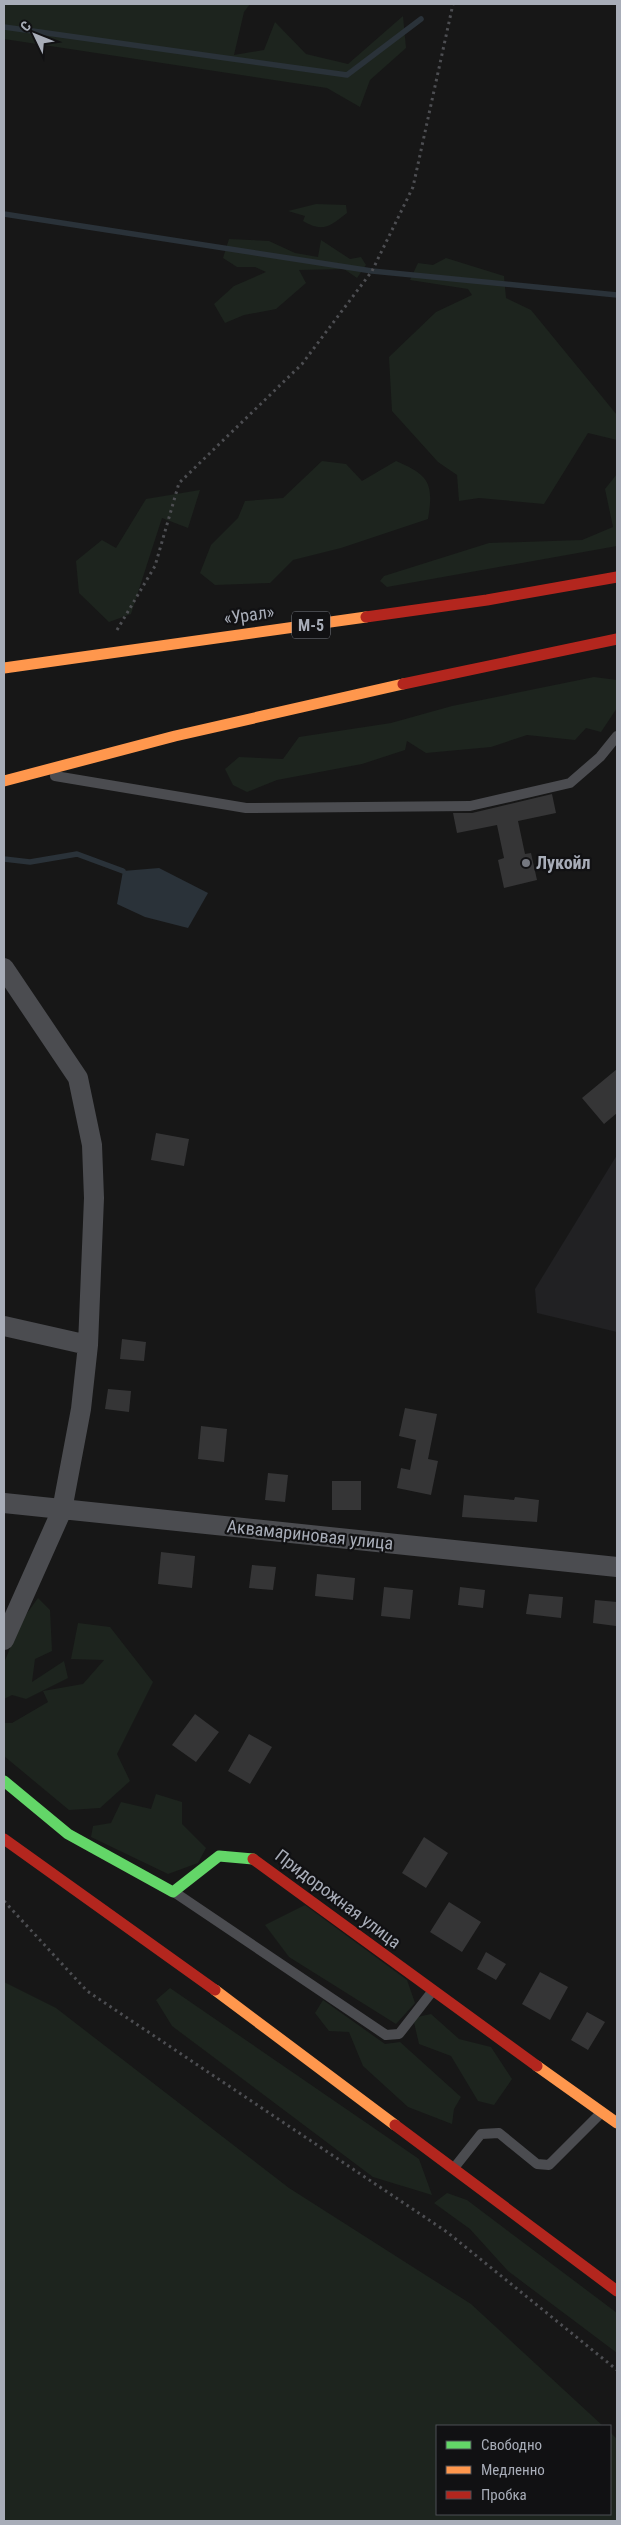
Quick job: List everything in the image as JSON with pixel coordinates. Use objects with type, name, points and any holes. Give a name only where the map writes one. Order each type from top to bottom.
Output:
[{"type":"main road","name":"«Урал»","points":[[4,668],[104,652],[487,600],[617,577]]},
{"type":"main road","points":[[4,781],[347,696],[617,639]]},
{"type":"main road","points":[[4,1781],[68,1834],[173,1892]]},
{"type":"main road","points":[[4,1839],[145,1938],[617,2291]]},
{"type":"main road","name":"Придорожная улица","points":[[173,1892],[219,1856],[254,1859],[432,1991],[617,2123]]},
{"type":"street","points":[[4,968],[78,1078],[92,1145],[94,1198],[88,1345],[81,1409],[62,1510],[4,1640]]},
{"type":"street","points":[[4,1326],[88,1345]]},
{"type":"street","name":"Аквамариновая улица","points":[[4,1503],[617,1567]]},
{"type":"lane","points":[[32,773],[246,808],[470,806],[570,783],[600,757],[617,736]]},
{"type":"lane","points":[[173,1892],[386,2034],[399,2034],[432,1991]]},
{"type":"lane","points":[[453,2168],[481,2134],[499,2133],[538,2164],[549,2165],[602,2112]]},
{"type":"path","points":[[104,652],[155,566],[179,483],[302,364],[372,271],[413,187],[453,4]]},
{"type":"path","points":[[4,1901],[87,1991],[447,2232],[617,2370]]},
{"type":"shaded area","points":[[4,4],[250,4],[244,12],[234,55],[264,50],[275,22],[306,54],[348,64],[403,16],[406,48],[370,80],[360,107],[327,88],[4,39]]},
{"type":"shaded area","points":[[316,204],[346,205],[347,213],[331,224],[316,227],[303,221],[305,216],[288,211]]},
{"type":"shaded area","points":[[229,239],[269,241],[295,253],[318,257],[321,240],[350,259],[361,257],[366,265],[357,278],[344,269],[299,270],[306,283],[276,309],[244,315],[225,323],[214,304],[234,286],[266,272],[255,267],[237,267],[223,258]]},
{"type":"shaded area","points":[[446,258],[504,276],[506,298],[531,310],[617,415],[617,440],[588,433],[544,504],[479,498],[459,501],[457,475],[438,462],[392,411],[389,357],[436,312],[472,295],[468,289],[410,280],[418,263],[433,265]]},
{"type":"shaded area","points":[[322,461],[346,464],[362,481],[396,461],[407,466],[416,471],[427,482],[430,497],[428,519],[341,548],[293,560],[270,583],[215,585],[200,573],[211,545],[238,518],[245,501],[283,498]]},
{"type":"shaded area","points":[[617,474],[617,546],[387,587],[380,581],[384,576],[489,543],[582,540],[613,527],[605,489]]},
{"type":"shaded area","points":[[200,490],[188,528],[162,518],[131,614],[109,622],[79,593],[76,561],[102,540],[116,548],[146,499]]},
{"type":"shaded area","points":[[594,677],[617,680],[617,708],[601,732],[586,728],[575,740],[527,735],[491,747],[426,753],[407,741],[405,750],[362,764],[277,780],[247,792],[233,785],[225,769],[239,757],[283,759],[299,737],[391,723],[452,706]]},
{"type":"shaded area","points":[[159,868],[208,893],[188,928],[145,917],[117,904],[123,871]]},
{"type":"shaded area","points":[[617,1155],[617,1332],[537,1313],[535,1289]]},
{"type":"shaded area","points":[[38,1598],[50,1610],[52,1651],[35,1659],[32,1682],[64,1661],[68,1678],[26,1699],[12,1695],[4,1699],[4,1663],[20,1623]]},
{"type":"shaded area","points":[[78,1623],[110,1627],[153,1682],[117,1754],[130,1781],[100,1808],[69,1810],[4,1756],[4,1723],[12,1723],[48,1702],[43,1691],[83,1684],[104,1660],[71,1659]]},
{"type":"shaded area","points":[[156,1794],[182,1802],[182,1824],[206,1848],[198,1863],[168,1874],[91,1837],[93,1826],[111,1823],[121,1802],[151,1809]]},
{"type":"shaded area","points":[[305,1905],[407,1980],[415,2003],[396,2024],[289,1957],[265,1925]]},
{"type":"shaded area","points":[[4,1982],[56,2008],[289,2188],[471,2304],[602,2425],[436,2425],[436,2515],[611,2515],[611,2433],[617,2439],[617,2521],[4,2521]]},
{"type":"shaded area","points":[[170,1988],[419,2159],[432,2195],[373,2177],[172,2026],[156,2000]]},
{"type":"shaded area","points":[[323,2000],[385,2044],[400,2042],[461,2097],[454,2109],[452,2124],[408,2107],[363,2066],[349,2032],[329,2031],[315,2013]]},
{"type":"shaded area","points":[[431,2014],[459,2039],[491,2047],[512,2079],[494,2105],[478,2101],[451,2056],[419,2044],[413,2018]]},
{"type":"shaded area","points":[[447,2193],[467,2200],[617,2313],[617,2353],[508,2271],[470,2229],[434,2203]]},
{"type":"building","points":[[552,794],[556,813],[518,821],[525,854],[531,853],[537,880],[504,888],[498,860],[504,858],[497,825],[457,833],[453,813],[472,813]]},
{"type":"building","points":[[617,1069],[617,1113],[604,1124],[582,1098]]},
{"type":"building","points":[[156,1133],[189,1139],[184,1166],[151,1160]]},
{"type":"building","points":[[122,1339],[146,1342],[144,1361],[120,1359]]},
{"type":"building","points":[[108,1389],[131,1391],[129,1412],[105,1409]]},
{"type":"building","points":[[405,1408],[437,1414],[428,1459],[438,1461],[431,1495],[397,1488],[401,1468],[410,1470],[416,1440],[399,1436]]},
{"type":"building","points":[[201,1426],[227,1429],[224,1462],[198,1459]]},
{"type":"building","points":[[268,1473],[288,1475],[285,1502],[265,1500]]},
{"type":"building","points":[[332,1481],[361,1481],[361,1510],[332,1510]]},
{"type":"building","points":[[464,1495],[514,1500],[515,1497],[539,1500],[537,1522],[462,1517]]},
{"type":"building","points":[[161,1552],[195,1556],[192,1588],[158,1584]]},
{"type":"building","points":[[252,1565],[276,1567],[273,1590],[249,1588]]},
{"type":"building","points":[[317,1574],[355,1578],[353,1600],[315,1596]]},
{"type":"building","points":[[384,1587],[413,1590],[410,1619],[381,1616]]},
{"type":"building","points":[[460,1587],[485,1590],[483,1608],[458,1605]]},
{"type":"building","points":[[529,1594],[563,1597],[561,1618],[526,1614]]},
{"type":"building","points":[[595,1600],[617,1602],[616,1626],[593,1623]]},
{"type":"building","points":[[195,1714],[219,1732],[196,1762],[172,1745]]},
{"type":"building","points":[[249,1734],[272,1747],[250,1784],[228,1771]]},
{"type":"building","points":[[424,1837],[448,1853],[426,1888],[402,1873]]},
{"type":"building","points":[[449,1902],[481,1922],[462,1952],[430,1932]]},
{"type":"building","points":[[486,1952],[506,1964],[496,1980],[477,1969]]},
{"type":"building","points":[[540,1972],[568,1987],[550,2020],[522,2004]]},
{"type":"building","points":[[587,2012],[605,2022],[588,2050],[571,2040]]},
{"type":"waterway","points":[[4,27],[347,75],[421,19]]},
{"type":"waterway","points":[[4,214],[372,271],[617,295]]},
{"type":"waterway","points":[[4,859],[30,862],[77,854],[123,871]]},
{"type":"traffic: fast","points":[[4,1781],[68,1834],[173,1892],[219,1856],[253,1859]]},
{"type":"traffic: slow","points":[[4,668],[366,617]]},
{"type":"traffic: slow","points":[[4,781],[175,736],[403,684]]},
{"type":"traffic: slow","points":[[215,1990],[395,2125]]},
{"type":"traffic: slow","points":[[537,2066],[617,2123]]},
{"type":"traffic: jam","points":[[366,617],[487,600],[617,577]]},
{"type":"traffic: jam","points":[[403,684],[617,639]]},
{"type":"traffic: jam","points":[[4,1839],[215,1990]]},
{"type":"traffic: jam","points":[[253,1859],[537,2066]]},
{"type":"traffic: jam","points":[[395,2125],[617,2291]]},
{"type":"place","name":"Лукойл","points":[[526,863]]}]
